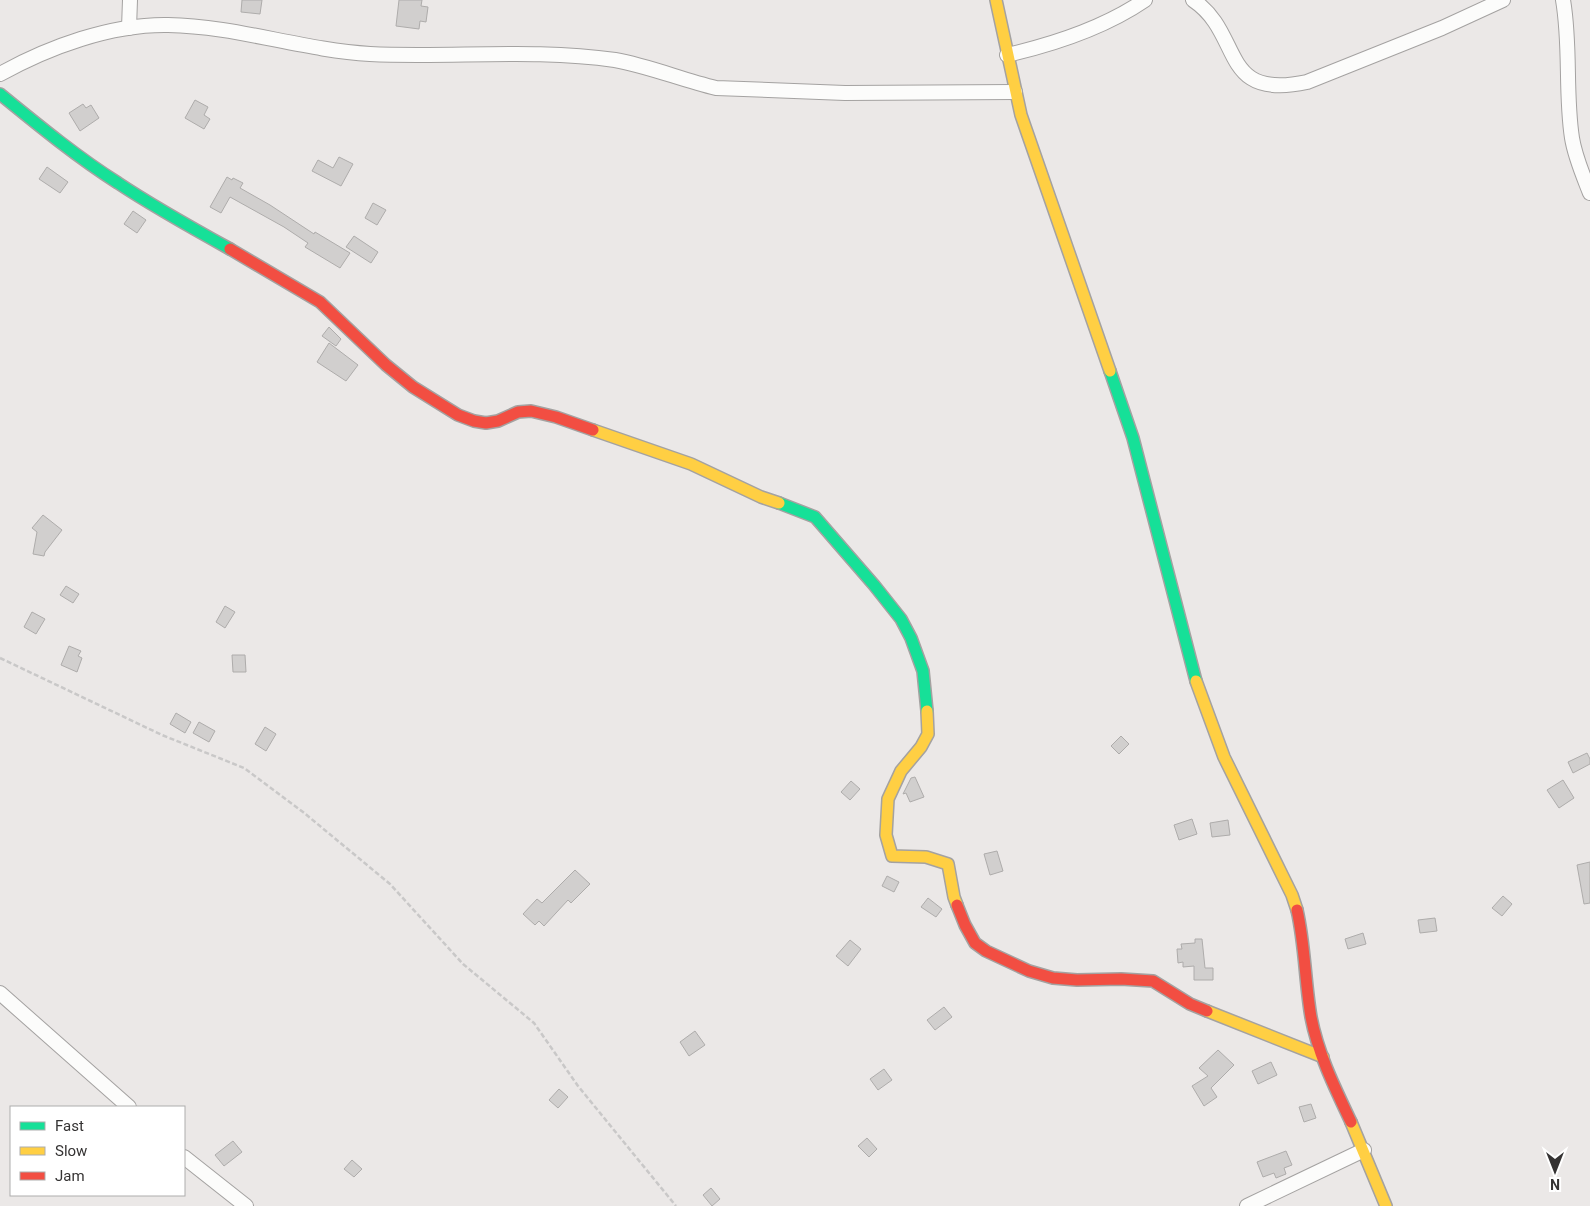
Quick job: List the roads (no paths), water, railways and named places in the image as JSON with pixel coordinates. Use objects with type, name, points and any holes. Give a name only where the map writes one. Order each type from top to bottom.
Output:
[{"type":"street","points":[[130,0],[130,28]]},
{"type":"street","points":[[996,0],[1015,92],[1133,438],[1202,699],[1224,757],[1272,854],[1298,912],[1312,1018],[1323,1057],[1364,1150],[1386,1206]]},
{"type":"street","points":[[1008,55],[1059,41],[1086,31],[1145,0]]},
{"type":"street","points":[[1193,0],[1204,7],[1216,22],[1233,58],[1246,75],[1253,80],[1268,84],[1285,85],[1307,82],[1442,28],[1503,0]]},
{"type":"street","points":[[1563,0],[1572,138],[1575,152],[1590,193]]},
{"type":"street","points":[[0,74],[52,49],[86,38],[130,28],[167,25],[216,29],[333,51],[371,54],[508,54],[572,56],[615,60],[716,88],[845,93],[1015,92]]},
{"type":"street","points":[[0,94],[42,128],[116,182],[152,205],[278,276],[320,302],[386,365],[437,404],[458,415],[474,421],[486,422],[498,421],[518,412],[531,411],[556,417],[691,464],[762,497],[815,517],[901,619],[911,638],[923,671],[927,698],[928,734],[921,747],[901,771],[888,799],[886,834],[892,856],[897,858],[923,856],[948,864],[954,897],[970,937],[986,952],[1037,973],[1061,979],[1121,979],[1153,982],[1190,1004],[1323,1057]]},
{"type":"street","points":[[0,993],[128,1106]]},
{"type":"street","points":[[1247,1206],[1364,1150]]},
{"type":"street","points":[[185,1158],[246,1206]]}]
